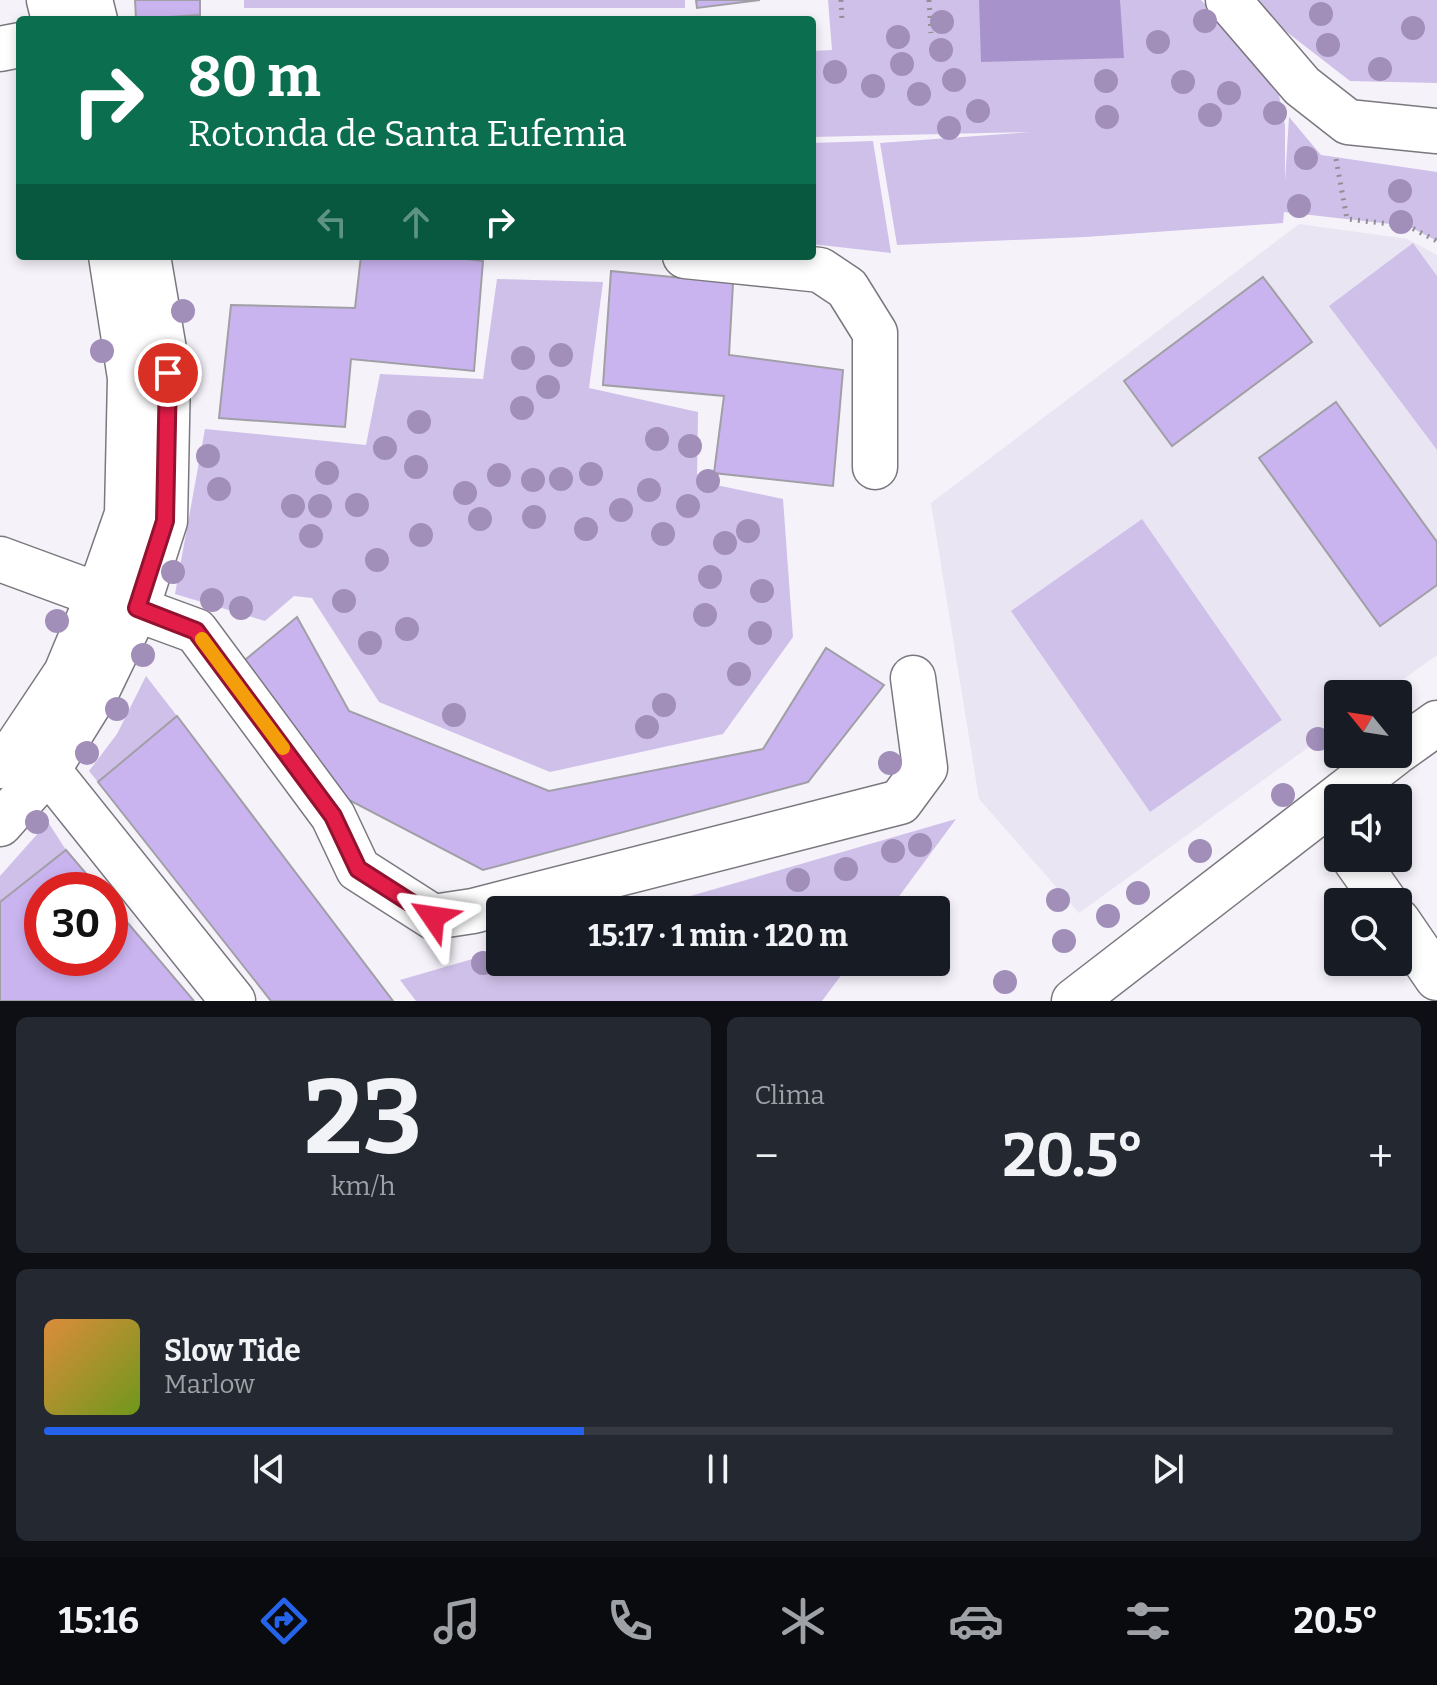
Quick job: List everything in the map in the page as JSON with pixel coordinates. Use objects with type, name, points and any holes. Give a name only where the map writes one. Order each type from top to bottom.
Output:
[{"type":"street","points":[[1228,0],[1302,86],[1348,122],[1437,131]]},
{"type":"street","points":[[0,824],[48,770],[97,691],[118,601],[127,514],[130,378],[112,260]]},
{"type":"street","points":[[0,766],[16,748],[118,601],[165,521],[168,373],[149,260]]},
{"type":"street","points":[[724,260],[820,270],[847,288],[875,333],[875,467]]},
{"type":"street","points":[[0,559],[196,631],[333,816],[358,869],[433,917],[473,911],[900,802],[925,768],[913,678]]},
{"type":"street","points":[[1412,741],[1437,723]]},
{"type":"street","points":[[1366,784],[1381,768]]},
{"type":"street","points":[[48,770],[233,1001]]},
{"type":"street","points":[[1074,1001],[1324,826]]},
{"type":"street","points":[[1412,941],[1437,978]]},
{"type":"path","points":[[841,0],[842,20]]},
{"type":"path","points":[[929,0],[931,33]]},
{"type":"path","points":[[1336,157],[1347,219],[1408,226],[1437,241]]},
{"type":"shaded area","points":[[244,0],[685,0],[685,8],[244,8]]},
{"type":"shaded area","points":[[828,0],[1201,0],[1279,95],[1285,126],[1285,181],[1289,117],[1321,155],[1437,172],[1437,241],[1408,226],[1284,212],[1283,223],[1085,237],[897,245],[880,143],[1031,132],[816,137],[816,51],[832,50]]},
{"type":"shaded area","points":[[979,0],[1120,0],[1124,58],[981,62]]},
{"type":"shaded area","points":[[1256,0],[1437,0],[1437,83],[1350,81],[1270,19]]},
{"type":"shaded area","points":[[873,141],[891,253],[816,244],[816,143]]},
{"type":"shaded area","points":[[1299,224],[1408,239],[1437,255],[1437,655],[1402,680],[1324,680],[1324,736],[1079,913],[979,799],[931,503]]},
{"type":"shaded area","points":[[1413,243],[1437,276],[1437,450],[1329,306]]},
{"type":"shaded area","points":[[497,279],[603,282],[589,388],[698,412],[697,481],[783,499],[793,637],[723,734],[550,772],[379,702],[312,598],[294,596],[265,621],[175,594],[205,429],[366,445],[380,374],[483,379]]},
{"type":"shaded area","points":[[1142,519],[1282,720],[1150,812],[1011,611]]},
{"type":"shaded area","points":[[146,676],[177,716],[98,782],[89,771],[117,734]]},
{"type":"shaded area","points":[[956,819],[899,896],[690,896]]},
{"type":"shaded area","points":[[48,822],[66,850],[38,872],[24,872],[24,883],[0,902],[0,876]]},
{"type":"shaded area","points":[[486,955],[486,976],[841,976],[822,1001],[416,1001],[400,980]]},
{"type":"building","points":[[135,0],[200,0],[200,15],[136,16]]},
{"type":"building","points":[[696,0],[760,0],[697,8]]},
{"type":"building","points":[[361,260],[483,261],[474,371],[351,359],[345,427],[219,418],[231,305],[355,308]]},
{"type":"building","points":[[611,271],[733,283],[729,355],[843,370],[833,486],[714,473],[724,396],[603,385]]},
{"type":"building","points":[[1263,277],[1312,342],[1172,446],[1124,381]]},
{"type":"building","points":[[1336,402],[1437,542],[1437,585],[1380,626],[1259,458]]},
{"type":"building","points":[[297,617],[349,711],[549,791],[763,749],[826,648],[884,685],[808,782],[483,870],[326,788],[228,674]]},
{"type":"building","points":[[177,716],[393,1001],[271,1001],[98,782]]},
{"type":"building","points":[[66,850],[85,872],[38,872]]},
{"type":"building","points":[[24,883],[24,976],[128,976],[128,923],[194,1001],[0,1001],[0,902]]},
{"type":"slow traffic","points":[[202,639],[283,748]]},
{"type":"route","points":[[168,373],[165,521],[137,608],[196,631],[333,816],[358,869],[433,917]]}]
